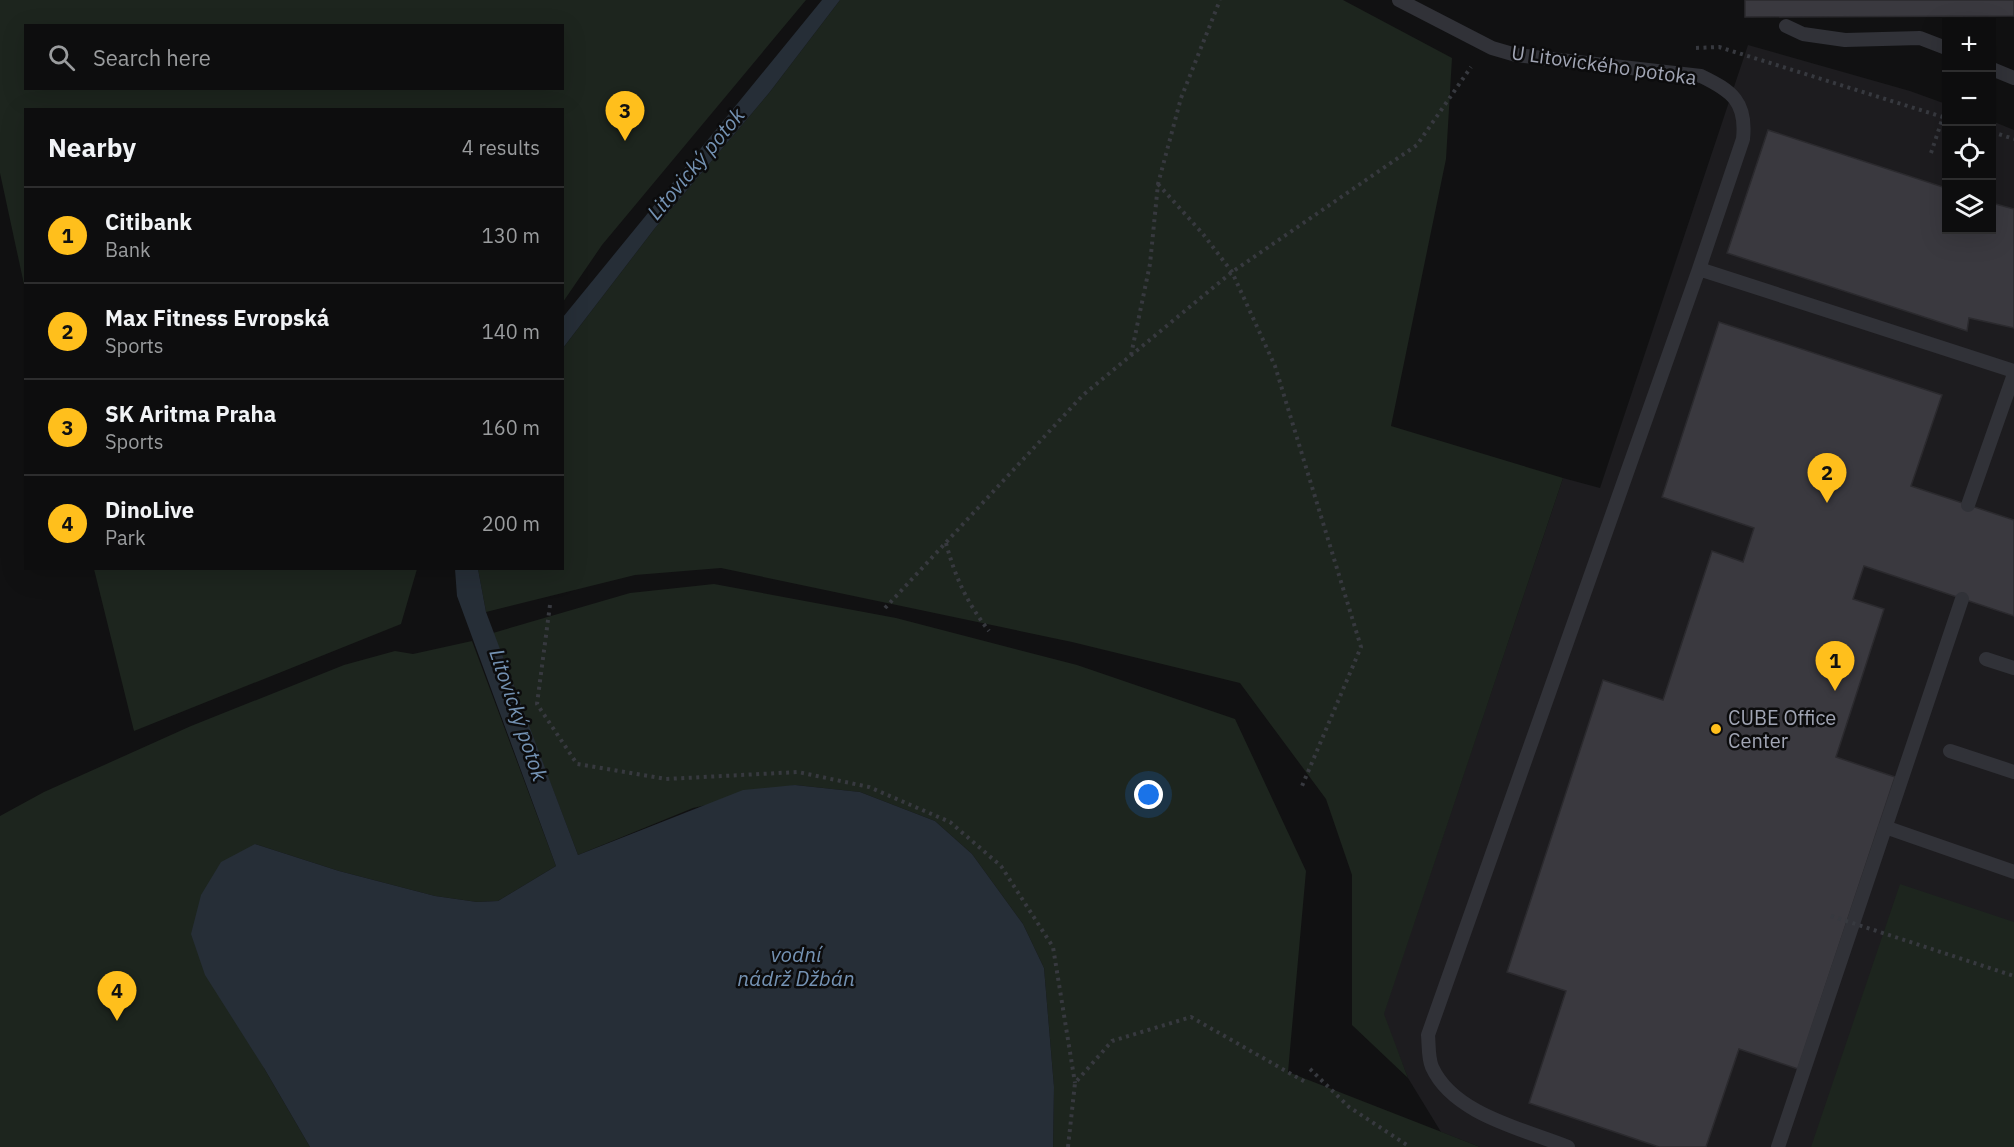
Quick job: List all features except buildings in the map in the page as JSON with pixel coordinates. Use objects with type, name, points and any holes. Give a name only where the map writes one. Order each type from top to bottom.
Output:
[{"type":"lane","name":"U Litovického potoka","points":[[1399,0],[1492,48],[1516,55],[1701,76],[1723,87],[1738,102],[1745,120],[1743,140],[1699,269],[1428,1035],[1430,1065],[1445,1089],[1464,1106],[1568,1147]]},
{"type":"lane","points":[[1785,26],[1803,34],[1845,40],[1920,38],[1942,46]]},
{"type":"lane","points":[[1996,71],[2014,78]]},
{"type":"lane","points":[[1699,269],[2014,372],[1968,505]]},
{"type":"lane","points":[[1778,1147],[1962,599]]},
{"type":"lane","points":[[1986,659],[2014,668]]},
{"type":"lane","points":[[1950,751],[2014,772]]},
{"type":"lane","points":[[1885,827],[2014,872]]},
{"type":"path","points":[[1131,355],[1150,264],[1158,184],[1181,98],[1220,0]]},
{"type":"path","points":[[885,608],[1083,395],[1232,272],[1417,145],[1472,66]]},
{"type":"path","points":[[1931,153],[1942,120]]},
{"type":"path","points":[[1996,133],[2014,139]]},
{"type":"path","points":[[1158,184],[1203,234],[1232,272],[1275,366],[1361,647],[1302,786]]},
{"type":"path","points":[[946,542],[954,573],[969,606],[989,631]]},
{"type":"path","points":[[550,605],[537,704],[577,764],[666,779],[798,772],[869,787],[950,822],[1001,866],[1053,947],[1075,1083],[1068,1147]]},
{"type":"path","points":[[1831,916],[2014,976]]},
{"type":"path","points":[[1075,1083],[1112,1041],[1191,1017],[1307,1083]]},
{"type":"path","points":[[1310,1069],[1349,1107],[1410,1147]]},
{"type":"shaded area","points":[[0,0],[806,0],[602,245],[564,301],[564,108],[24,108],[24,284],[0,173]]},
{"type":"shaded area","points":[[840,0],[1343,0],[1452,58],[1446,159],[1391,426],[1563,478],[1384,1014],[1408,1078],[1352,1025],[1352,875],[1326,799],[1240,683],[1072,642],[721,568],[635,575],[486,612],[478,570],[564,570],[564,347],[655,228],[769,93]]},
{"type":"shaded area","points":[[1748,45],[1910,91],[1942,103],[1942,234],[1996,234],[1996,123],[2014,130],[2014,1147],[1480,1147],[1441,1132],[1408,1078],[1383,1015],[1563,478],[1600,488]]},
{"type":"shaded area","points":[[94,570],[417,570],[401,624],[134,731]]},
{"type":"shaded area","points":[[714,584],[896,618],[1077,665],[1235,719],[1306,871],[1288,1072],[1480,1147],[1053,1147],[1054,1087],[1044,968],[1023,924],[972,854],[935,821],[860,792],[795,785],[693,808],[578,855],[493,633],[630,593]]},
{"type":"shaded area","points":[[472,641],[556,866],[498,901],[477,902],[435,896],[339,871],[255,844],[264,1068],[310,1147],[0,1147],[0,816],[44,792],[191,726],[344,665],[395,651],[413,654]]},
{"type":"shaded area","points":[[1900,884],[2014,922],[2014,1147],[1811,1147]]},
{"type":"water","name":"Litovický potok","points":[[822,0],[840,0],[769,93],[655,228],[564,347],[564,316]]},
{"type":"water","name":"vodní nádrž Džbán","points":[[455,570],[478,570],[486,612],[578,855],[743,790],[795,785],[860,792],[935,821],[972,854],[1023,924],[1044,968],[1054,1087],[1053,1147],[310,1147],[264,1068],[205,975],[191,934],[201,895],[221,862],[255,844],[339,871],[435,896],[477,902],[498,901],[556,866],[457,596]]},
{"type":"place","name":"SK Aritma Praha","points":[[625,141]]},
{"type":"place","name":"Max Fitness Evropská","points":[[1827,503]]},
{"type":"place","name":"Citibank","points":[[1835,691]]},
{"type":"place","name":"CUBE Office Center","points":[[1716,729]]},
{"type":"place","name":"DinoLive","points":[[117,1021]]}]
